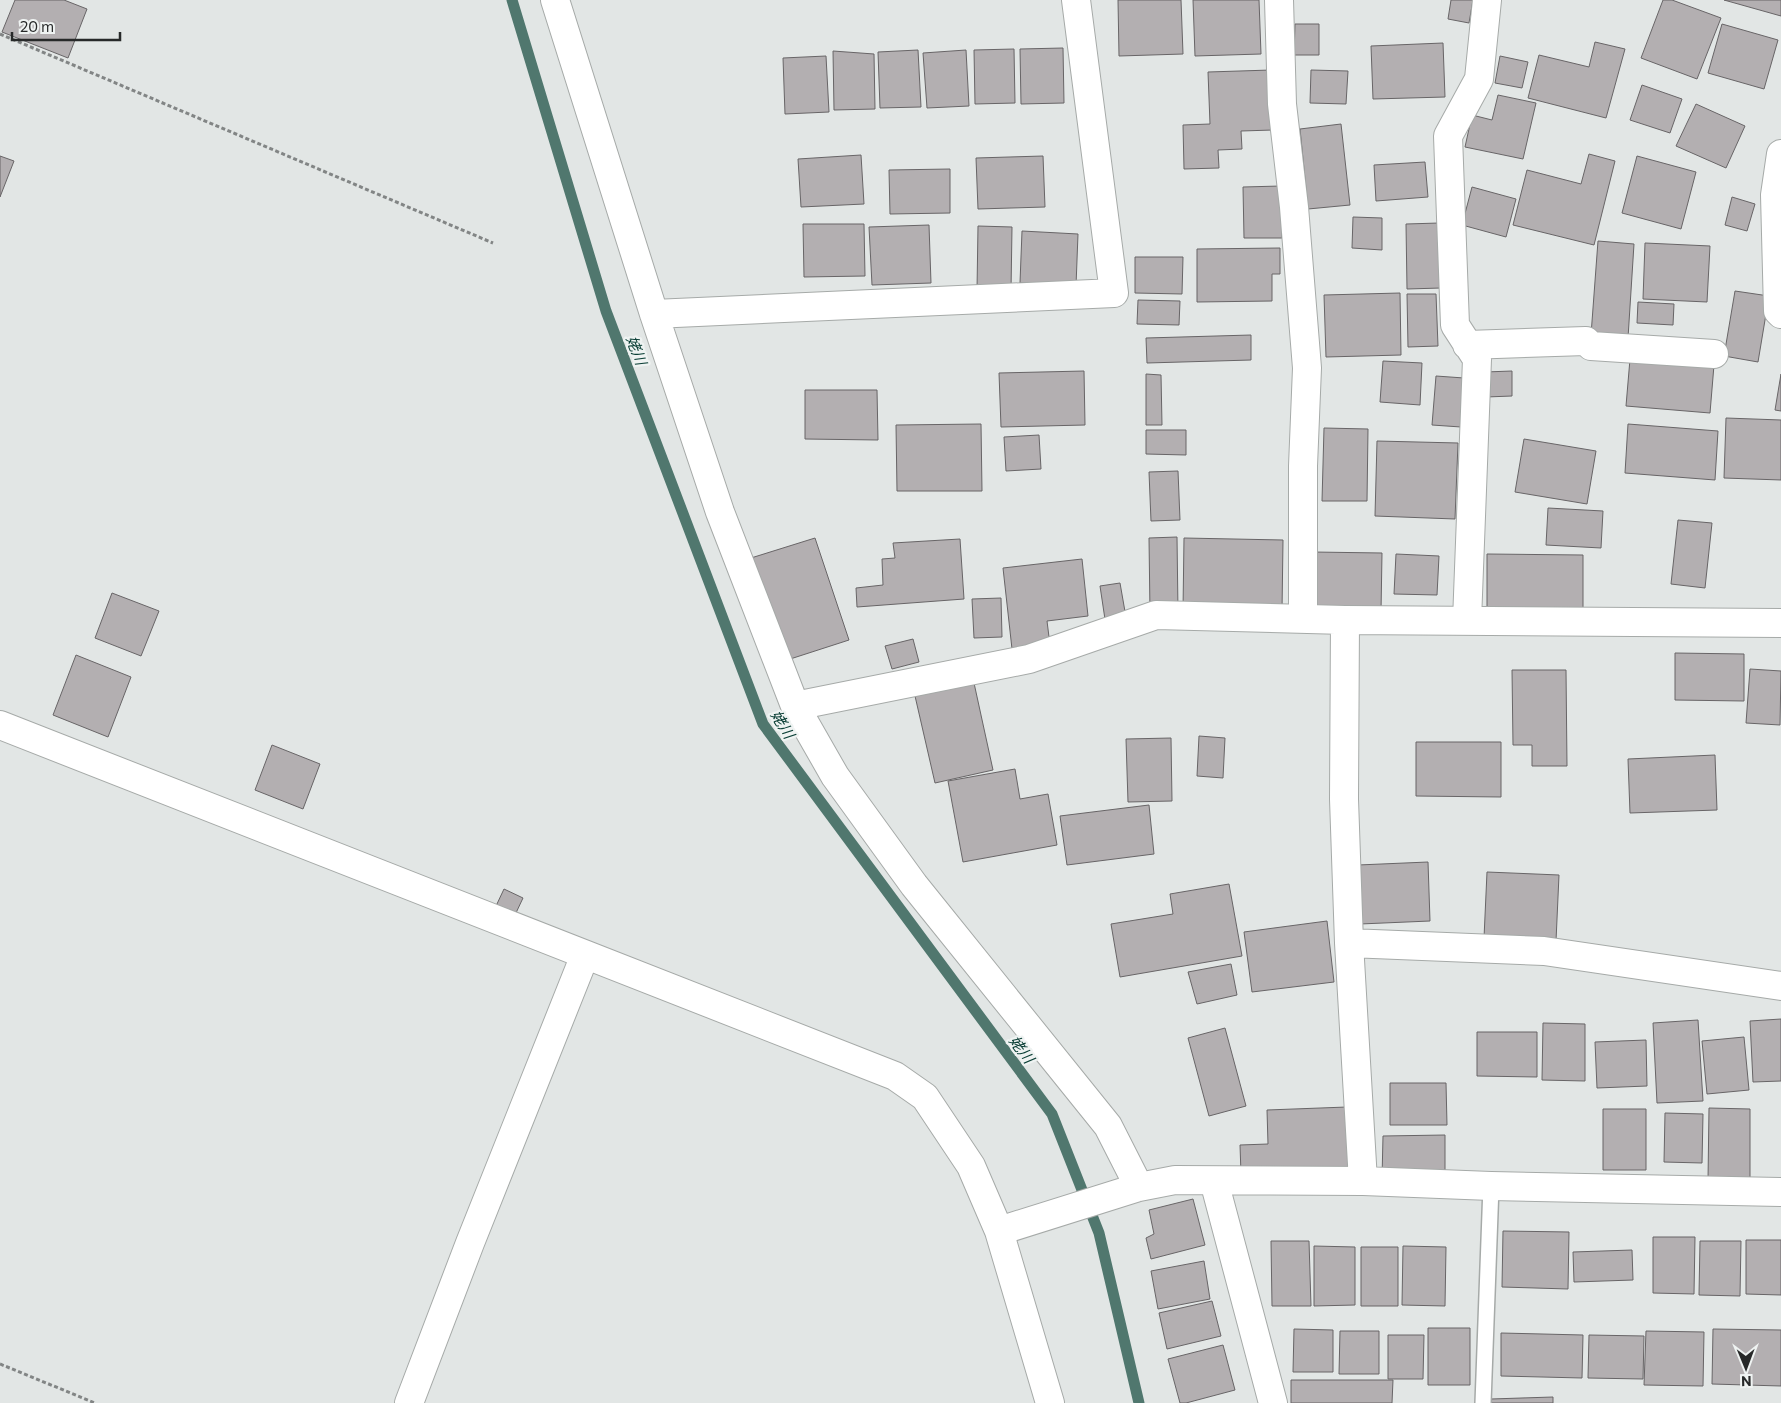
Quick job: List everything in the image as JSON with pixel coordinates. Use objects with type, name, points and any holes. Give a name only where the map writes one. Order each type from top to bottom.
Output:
[{"type":"street","points":[[555,0],[654,314],[720,512],[795,706],[835,776],[914,885],[1108,1126],[1132,1189]]},
{"type":"street","points":[[654,314],[1114,293],[1076,0]]},
{"type":"street","points":[[1279,0],[1282,104],[1294,207],[1307,368],[1303,466],[1303,619]]},
{"type":"street","points":[[1467,620],[1477,359],[1455,325],[1448,136],[1479,79],[1487,0]]},
{"type":"street","points":[[1781,154],[1775,195],[1778,311],[1781,314]]},
{"type":"street","points":[[1467,345],[1586,342],[1590,346],[1714,354]]},
{"type":"street","points":[[795,706],[1029,659],[1156,615],[1344,620],[1781,622]]},
{"type":"street","points":[[1344,620],[1344,799],[1349,942],[1362,1181]]},
{"type":"street","points":[[0,725],[895,1076],[925,1097],[971,1166],[999,1231],[1050,1403]]},
{"type":"street","points":[[1349,942],[1544,951],[1781,986]]},
{"type":"street","points":[[409,1403],[474,1233],[585,955]]},
{"type":"street","points":[[999,1231],[1132,1189],[1175,1180],[1362,1181],[1491,1186],[1781,1192]]},
{"type":"street","points":[[1214,1181],[1273,1403]]},
{"type":"lane","points":[[1483,1403],[1491,1186]]},
{"type":"path","points":[[0,34],[493,243]]},
{"type":"path","points":[[0,1364],[95,1403]]},
{"type":"building","points":[[15,0],[64,0],[87,9],[68,58],[2,32]]},
{"type":"building","points":[[1118,0],[1181,0],[1183,54],[1119,56]]},
{"type":"building","points":[[1193,0],[1259,0],[1261,54],[1195,56]]},
{"type":"building","points":[[1451,0],[1473,0],[1469,23],[1448,19]]},
{"type":"building","points":[[1663,0],[1672,0],[1721,18],[1697,79],[1641,58]]},
{"type":"building","points":[[1724,0],[1781,0],[1781,16]]},
{"type":"building","points":[[1295,24],[1319,24],[1319,55],[1294,55]]},
{"type":"building","points":[[1722,24],[1778,40],[1764,89],[1708,73]]},
{"type":"building","points":[[1595,42],[1625,49],[1606,118],[1528,98],[1539,55],[1589,67]]},
{"type":"building","points":[[1443,43],[1445,97],[1373,99],[1371,46]]},
{"type":"building","points":[[1063,48],[1064,103],[1021,104],[1020,49]]},
{"type":"building","points":[[1014,49],[1015,103],[975,104],[974,50]]},
{"type":"building","points":[[918,50],[921,107],[880,108],[878,52]]},
{"type":"building","points":[[966,50],[969,106],[927,108],[923,53]]},
{"type":"building","points":[[833,51],[874,54],[875,109],[834,110]]},
{"type":"building","points":[[826,56],[829,112],[785,114],[783,58]]},
{"type":"building","points":[[1500,56],[1528,62],[1522,88],[1495,83]]},
{"type":"building","points":[[1271,70],[1273,130],[1241,131],[1242,149],[1218,150],[1219,168],[1184,169],[1183,125],[1210,124],[1208,72]]},
{"type":"building","points":[[1311,70],[1348,71],[1346,104],[1310,103]]},
{"type":"building","points":[[1642,85],[1682,99],[1670,133],[1630,120]]},
{"type":"building","points":[[1498,95],[1536,103],[1523,159],[1465,147],[1472,115],[1492,120]]},
{"type":"building","points":[[1696,104],[1745,126],[1726,168],[1676,146]]},
{"type":"building","points":[[1341,124],[1350,205],[1308,209],[1300,129]]},
{"type":"building","points":[[1589,154],[1615,161],[1594,245],[1513,225],[1527,170],[1581,184]]},
{"type":"building","points":[[861,155],[864,204],[801,207],[798,159]]},
{"type":"building","points":[[0,156],[14,161],[0,197]]},
{"type":"building","points":[[1043,156],[1045,207],[978,209],[976,158]]},
{"type":"building","points":[[1637,156],[1696,172],[1681,229],[1622,213]]},
{"type":"building","points":[[1425,162],[1428,197],[1376,201],[1374,165]]},
{"type":"building","points":[[950,169],[950,213],[890,214],[889,170]]},
{"type":"building","points":[[1281,186],[1282,238],[1244,238],[1243,187]]},
{"type":"building","points":[[1472,187],[1516,199],[1506,237],[1462,225]]},
{"type":"building","points":[[1732,197],[1755,204],[1747,231],[1725,225]]},
{"type":"building","points":[[1353,217],[1382,218],[1382,250],[1352,248]]},
{"type":"building","points":[[1439,223],[1441,288],[1407,289],[1406,224]]},
{"type":"building","points":[[803,224],[864,224],[865,276],[804,277]]},
{"type":"building","points":[[929,225],[931,283],[872,285],[869,227]]},
{"type":"building","points":[[978,226],[1012,227],[1011,291],[977,290]]},
{"type":"building","points":[[1022,231],[1078,234],[1076,286],[1020,283]]},
{"type":"building","points":[[1598,241],[1634,244],[1628,338],[1591,335]]},
{"type":"building","points":[[1645,243],[1710,246],[1707,302],[1643,299]]},
{"type":"building","points":[[1280,248],[1280,274],[1272,274],[1272,301],[1197,302],[1197,249]]},
{"type":"building","points":[[1135,257],[1183,257],[1182,294],[1135,293]]},
{"type":"building","points":[[1735,291],[1769,296],[1758,362],[1724,356]]},
{"type":"building","points":[[1400,293],[1401,355],[1326,357],[1324,295]]},
{"type":"building","points":[[1407,294],[1436,294],[1438,346],[1408,347]]},
{"type":"building","points":[[1138,300],[1180,301],[1179,325],[1137,324]]},
{"type":"building","points":[[1638,302],[1674,304],[1673,325],[1637,323]]},
{"type":"building","points":[[1251,335],[1251,360],[1147,363],[1146,338]]},
{"type":"building","points":[[1630,359],[1714,365],[1710,413],[1626,406]]},
{"type":"building","points":[[1383,361],[1422,363],[1420,405],[1380,402]]},
{"type":"building","points":[[1084,371],[1085,425],[1001,427],[999,373]]},
{"type":"building","points":[[1512,371],[1512,396],[1486,397],[1485,372]]},
{"type":"building","points":[[1146,374],[1161,375],[1162,425],[1146,425]]},
{"type":"building","points":[[1781,374],[1781,411],[1775,410]]},
{"type":"building","points":[[1436,376],[1464,378],[1461,427],[1432,425]]},
{"type":"building","points":[[805,390],[877,390],[878,440],[805,439]]},
{"type":"building","points":[[1726,418],[1781,420],[1781,480],[1724,478]]},
{"type":"building","points":[[981,424],[982,491],[897,491],[896,425]]},
{"type":"building","points":[[1628,424],[1718,431],[1715,480],[1625,473]]},
{"type":"building","points":[[1324,428],[1368,429],[1367,501],[1322,501]]},
{"type":"building","points":[[1146,430],[1186,430],[1186,455],[1146,454]]},
{"type":"building","points":[[1039,435],[1041,469],[1006,471],[1004,437]]},
{"type":"building","points":[[1524,439],[1596,451],[1587,504],[1515,492]]},
{"type":"building","points":[[1377,441],[1458,443],[1455,519],[1375,516]]},
{"type":"building","points":[[1178,471],[1180,520],[1151,521],[1149,472]]},
{"type":"building","points":[[1548,508],[1603,511],[1601,548],[1546,545]]},
{"type":"building","points":[[1678,520],[1712,523],[1705,588],[1671,584]]},
{"type":"building","points":[[1177,537],[1178,612],[1150,613],[1149,538]]},
{"type":"building","points":[[815,538],[849,640],[784,661],[751,558]]},
{"type":"building","points":[[1184,538],[1283,540],[1282,611],[1183,610]]},
{"type":"building","points":[[960,539],[964,599],[857,607],[856,588],[883,585],[882,559],[895,558],[893,543]]},
{"type":"building","points":[[1313,552],[1382,553],[1381,612],[1312,611]]},
{"type":"building","points":[[1396,554],[1439,556],[1437,595],[1394,594]]},
{"type":"building","points":[[1487,554],[1583,555],[1583,617],[1487,617]]},
{"type":"building","points":[[1082,559],[1088,616],[1047,621],[1050,645],[1012,649],[1003,568]]},
{"type":"building","points":[[1120,583],[1127,623],[1106,626],[1100,586]]},
{"type":"building","points":[[112,593],[159,611],[141,656],[95,638]]},
{"type":"building","points":[[1001,598],[1002,637],[974,638],[972,599]]},
{"type":"building","points":[[913,639],[919,662],[892,669],[885,646]]},
{"type":"building","points":[[1675,653],[1744,654],[1744,701],[1675,700]]},
{"type":"building","points":[[76,655],[131,677],[108,737],[53,715]]},
{"type":"building","points":[[1750,669],[1781,671],[1780,725],[1746,723]]},
{"type":"building","points":[[1512,670],[1566,670],[1567,766],[1532,766],[1532,745],[1513,745]]},
{"type":"building","points":[[974,683],[993,770],[935,783],[915,696]]},
{"type":"building","points":[[1199,736],[1225,738],[1223,778],[1197,776]]},
{"type":"building","points":[[1171,738],[1172,801],[1128,802],[1126,739]]},
{"type":"building","points":[[1416,742],[1501,742],[1501,797],[1416,796]]},
{"type":"building","points":[[272,745],[320,764],[303,809],[255,790]]},
{"type":"building","points":[[1715,755],[1717,810],[1630,813],[1628,759]]},
{"type":"building","points":[[1015,769],[1020,799],[1048,794],[1057,845],[963,862],[948,781]]},
{"type":"building","points":[[1149,805],[1154,854],[1067,865],[1060,816]]},
{"type":"building","points":[[1428,862],[1430,921],[1360,924],[1358,865]]},
{"type":"building","points":[[1487,872],[1559,875],[1556,941],[1484,938]]},
{"type":"building","points":[[1229,884],[1242,956],[1120,977],[1111,924],[1173,914],[1170,894]]},
{"type":"building","points":[[504,889],[523,898],[515,915],[496,906]]},
{"type":"building","points":[[1327,921],[1334,982],[1252,992],[1244,932]]},
{"type":"building","points":[[1231,964],[1237,995],[1197,1004],[1188,972]]},
{"type":"building","points":[[1781,1019],[1781,1081],[1753,1082],[1750,1021]]},
{"type":"building","points":[[1698,1020],[1703,1101],[1657,1103],[1653,1023]]},
{"type":"building","points":[[1543,1023],[1585,1024],[1585,1081],[1542,1080]]},
{"type":"building","points":[[1225,1028],[1246,1106],[1209,1116],[1188,1038]]},
{"type":"building","points":[[1477,1032],[1537,1032],[1537,1077],[1477,1076]]},
{"type":"building","points":[[1744,1037],[1749,1090],[1707,1094],[1702,1041]]},
{"type":"building","points":[[1646,1040],[1647,1086],[1597,1088],[1595,1042]]},
{"type":"building","points":[[1390,1083],[1446,1083],[1447,1125],[1390,1125]]},
{"type":"building","points":[[1347,1107],[1349,1170],[1241,1174],[1240,1145],[1268,1144],[1267,1110]]},
{"type":"building","points":[[1709,1108],[1750,1109],[1750,1180],[1708,1180]]},
{"type":"building","points":[[1603,1109],[1646,1109],[1646,1170],[1603,1170]]},
{"type":"building","points":[[1665,1113],[1703,1114],[1702,1163],[1664,1162]]},
{"type":"building","points":[[1445,1135],[1445,1179],[1382,1179],[1383,1136]]},
{"type":"building","points":[[1193,1199],[1205,1245],[1151,1259],[1146,1238],[1154,1234],[1149,1210]]},
{"type":"building","points":[[1503,1231],[1569,1232],[1568,1289],[1502,1287]]},
{"type":"building","points":[[1653,1237],[1695,1237],[1694,1294],[1653,1293]]},
{"type":"building","points":[[1746,1240],[1781,1240],[1781,1295],[1746,1294]]},
{"type":"building","points":[[1271,1241],[1309,1241],[1311,1306],[1272,1306]]},
{"type":"building","points":[[1700,1241],[1741,1241],[1740,1296],[1699,1295]]},
{"type":"building","points":[[1314,1246],[1355,1247],[1355,1305],[1314,1306]]},
{"type":"building","points":[[1403,1246],[1446,1247],[1445,1306],[1402,1305]]},
{"type":"building","points":[[1361,1247],[1398,1247],[1398,1306],[1361,1306]]},
{"type":"building","points":[[1632,1250],[1633,1280],[1574,1282],[1573,1252]]},
{"type":"building","points":[[1204,1261],[1210,1299],[1158,1309],[1151,1271]]},
{"type":"building","points":[[1212,1301],[1221,1336],[1167,1349],[1159,1313]]},
{"type":"building","points":[[1428,1328],[1470,1328],[1470,1385],[1428,1385]]},
{"type":"building","points":[[1294,1329],[1333,1330],[1333,1372],[1293,1372]]},
{"type":"building","points":[[1713,1329],[1781,1330],[1781,1386],[1712,1384]]},
{"type":"building","points":[[1340,1331],[1379,1331],[1379,1374],[1339,1374]]},
{"type":"building","points":[[1646,1331],[1704,1332],[1703,1386],[1644,1385]]},
{"type":"building","points":[[1501,1333],[1583,1335],[1582,1378],[1501,1376]]},
{"type":"building","points":[[1388,1335],[1424,1335],[1423,1379],[1388,1379]]},
{"type":"building","points":[[1589,1335],[1644,1336],[1643,1379],[1588,1378]]},
{"type":"building","points":[[1223,1345],[1235,1390],[1180,1403],[1168,1359]]},
{"type":"building","points":[[1291,1380],[1393,1380],[1392,1403],[1291,1403]]},
{"type":"building","points":[[1553,1397],[1553,1403],[1491,1403],[1491,1399]]},
{"type":"waterway","name":"姥川","points":[[512,0],[606,311],[763,724],[1052,1114],[1099,1233],[1139,1403]]}]
